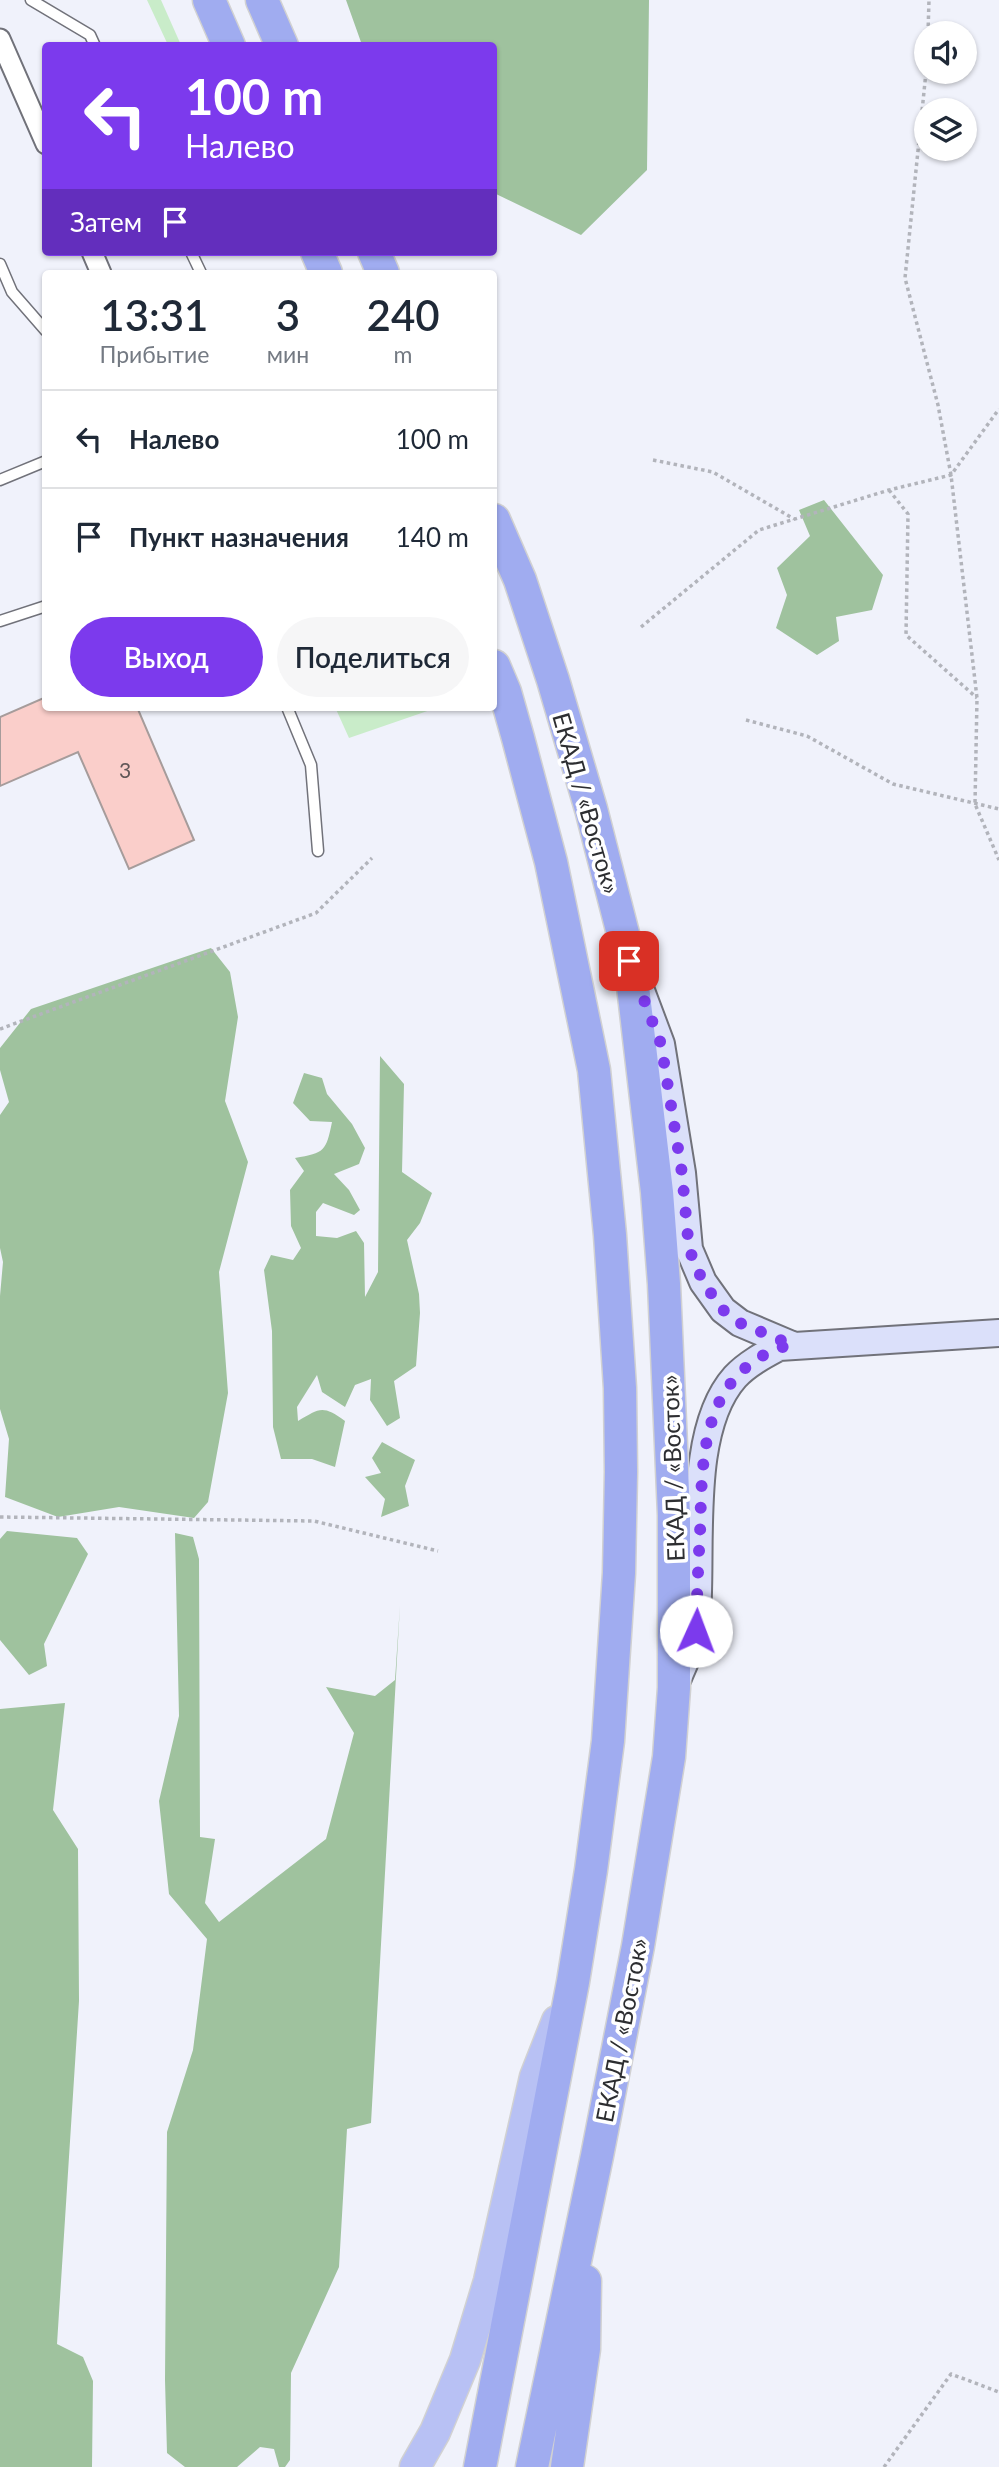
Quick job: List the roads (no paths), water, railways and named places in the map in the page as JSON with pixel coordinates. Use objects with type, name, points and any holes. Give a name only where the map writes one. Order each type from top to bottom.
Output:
[{"type":"highway","points":[[209,0],[227,42]]},
{"type":"highway","points":[[262,0],[280,42]]},
{"type":"highway","name":"ЕКАД / «Восток»","points":[[497,527],[520,580],[553,680],[592,809],[629,961],[657,1192],[664,1284],[674,1516],[674,1688],[670,1757],[587,2208],[533,2467]]},
{"type":"highway","name":"ЕКАД / «Восток»","points":[[480,2467],[573,1982],[608,1741],[619,1573],[621,1472],[618,1350],[594,1070],[551,862],[515,726],[497,673]]},
{"type":"highway","points":[[567,2467],[584,2349],[587,2208]]},
{"type":"main road","points":[[629,961],[661,1044],[682,1173],[689,1249],[703,1282],[723,1310],[750,1328],[792,1345]]},
{"type":"main road","points":[[674,1688],[696,1631],[702,1474],[711,1423],[726,1388],[736,1376],[758,1358],[779,1347],[999,1333]]},
{"type":"main road","points":[[415,2467],[435,2432],[465,2361],[489,2281],[535,2077],[573,1982]]},
{"type":"street","points":[[0,39],[42,135]]},
{"type":"lane","points":[[32,0],[90,35],[93,42]]},
{"type":"lane","points":[[0,264],[12,292],[42,326]]},
{"type":"lane","points":[[0,480],[42,463]]},
{"type":"lane","points":[[0,621],[42,607]]},
{"type":"lane","points":[[289,711],[311,765],[318,851]]}]
